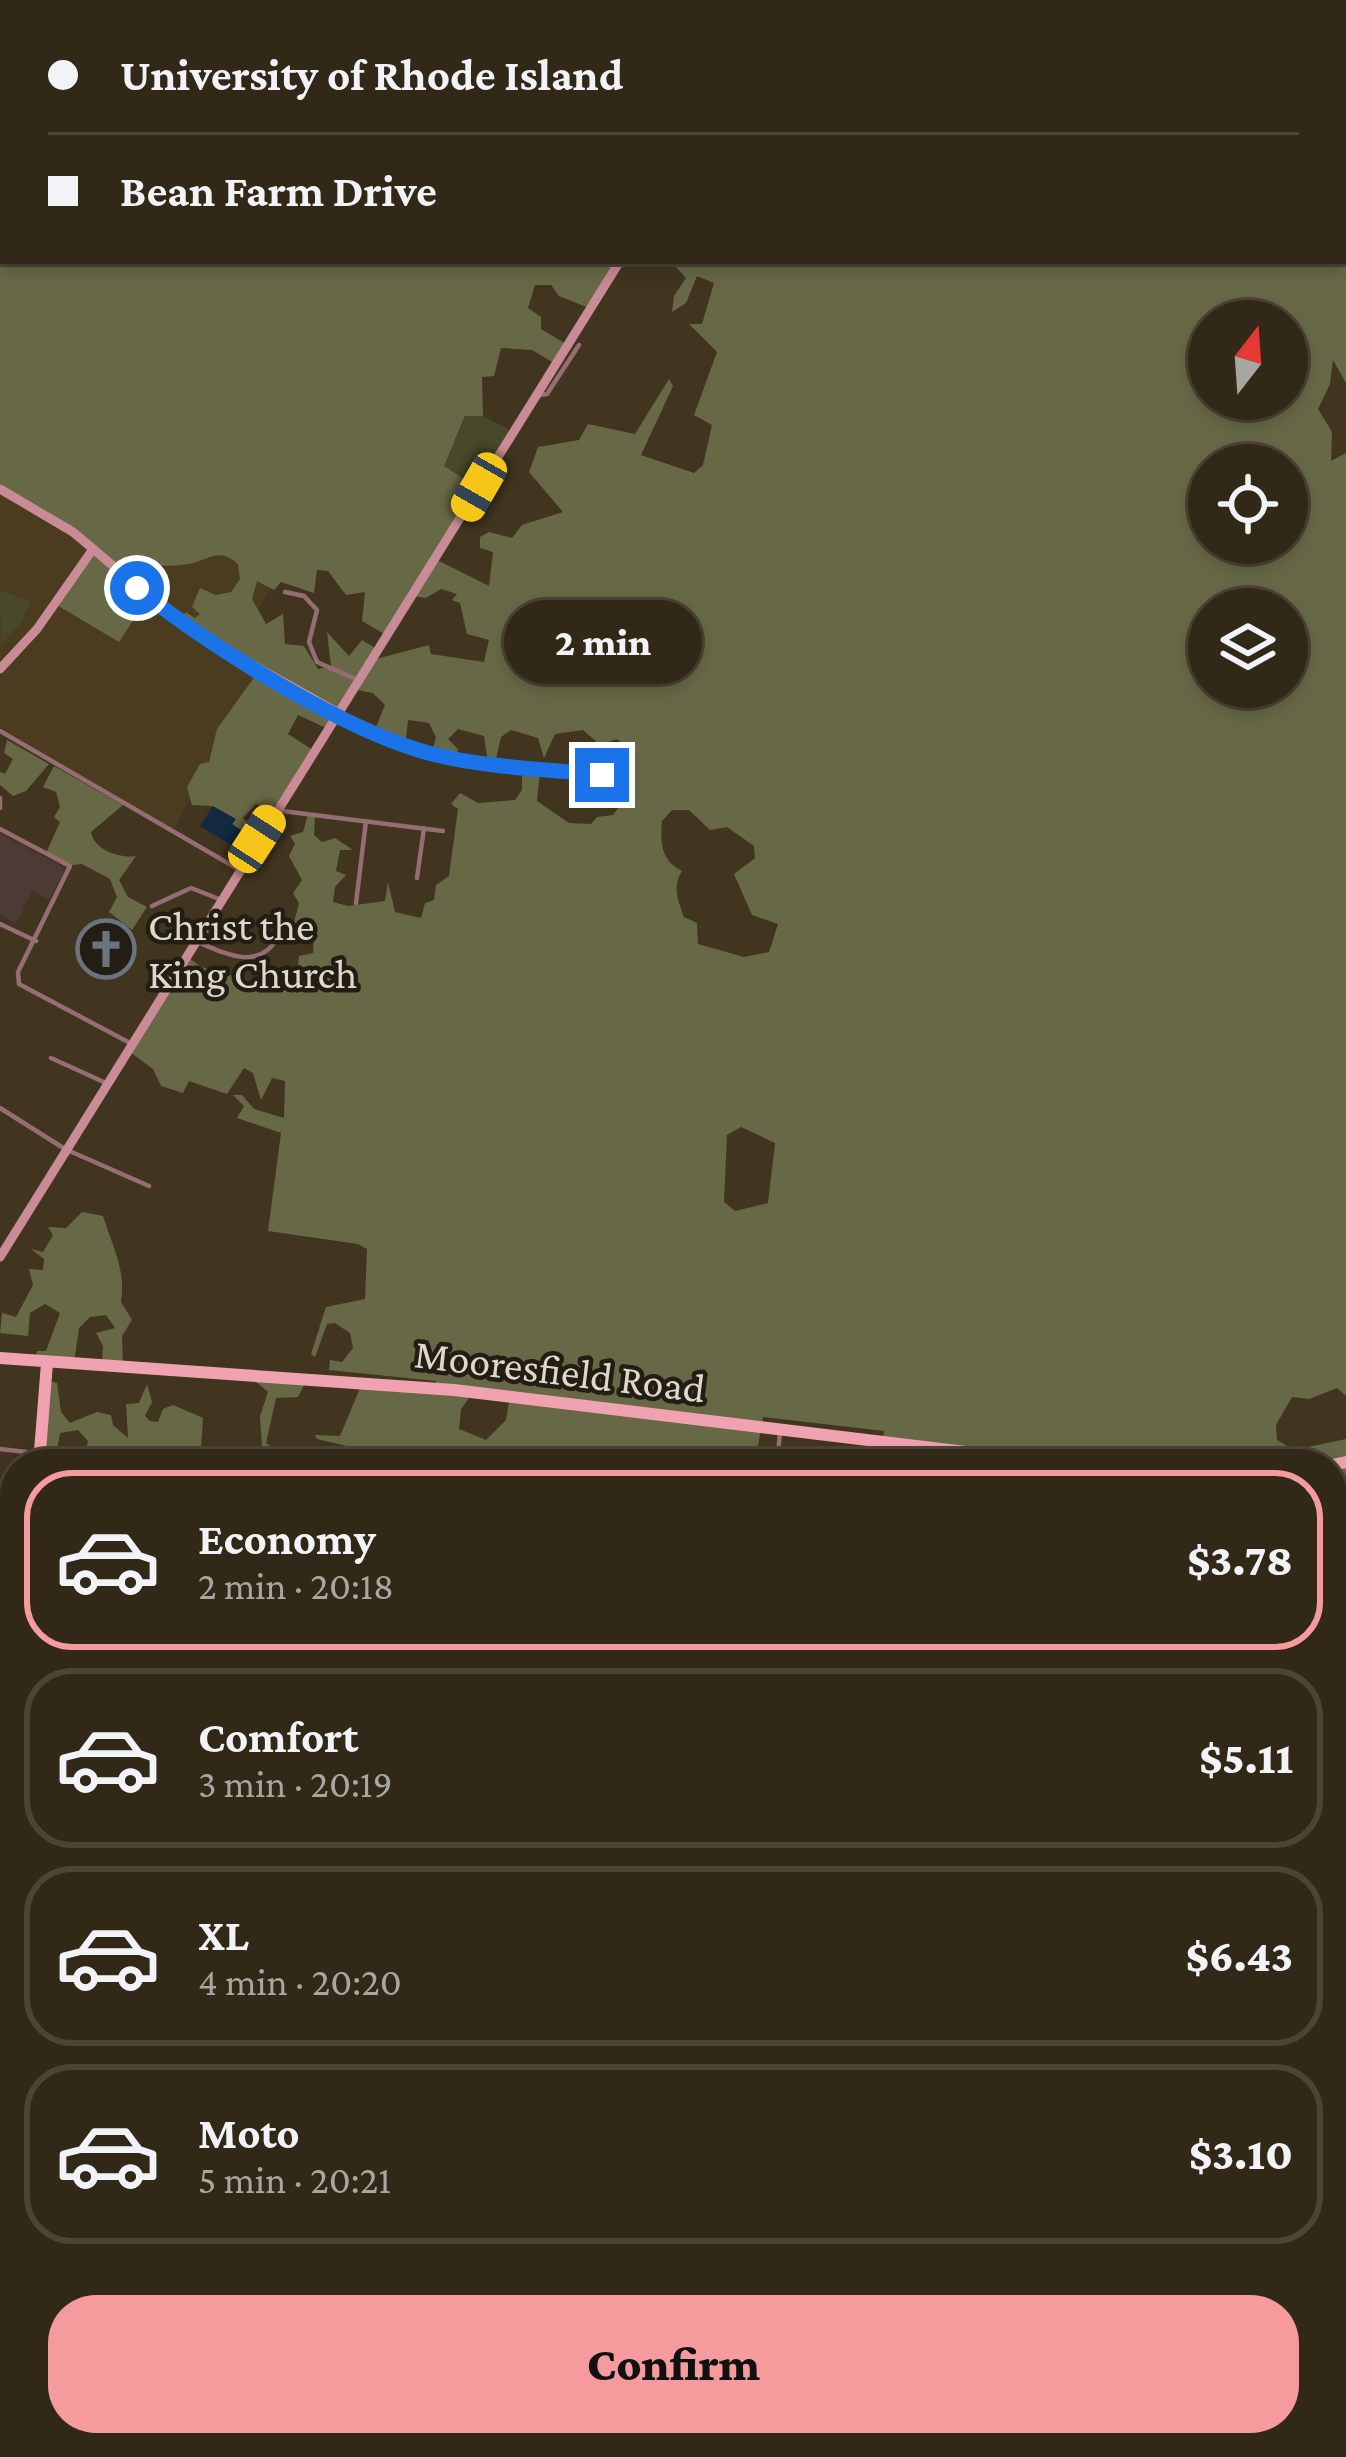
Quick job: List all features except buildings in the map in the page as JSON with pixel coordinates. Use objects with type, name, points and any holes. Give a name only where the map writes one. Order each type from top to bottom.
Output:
[{"type":"main road","name":"Mooresfield Road","points":[[0,1358],[378,1382],[945,1449]]},
{"type":"main road","points":[[41,1449],[47,1363]]},
{"type":"street","points":[[0,1257],[193,940],[618,264]]},
{"type":"street","points":[[536,394],[547,394],[579,345]]},
{"type":"street","points":[[0,489],[93,549],[188,629],[337,712],[441,756],[602,775]]},
{"type":"street","points":[[2,664],[31,636],[93,549]]},
{"type":"street","points":[[285,592],[304,596],[316,610],[309,642],[317,662],[358,680]]},
{"type":"street","points":[[0,731],[238,869]]},
{"type":"street","points":[[0,798],[0,808]]},
{"type":"street","points":[[276,810],[443,830]]},
{"type":"street","points":[[356,903],[366,821]]},
{"type":"street","points":[[417,878],[424,828]]},
{"type":"street","points":[[0,829],[70,866],[18,972],[19,984],[130,1042]]},
{"type":"street","points":[[152,906],[191,888],[219,899]]},
{"type":"street","points":[[0,924],[36,940]]},
{"type":"street","points":[[193,940],[250,959],[266,954],[279,936]]},
{"type":"street","points":[[51,1058],[106,1083]]},
{"type":"street","points":[[0,1108],[65,1149],[148,1186]]},
{"type":"street","points":[[779,1449],[781,1428]]},
{"type":"shaded area","points":[[0,359],[295,547],[232,655],[257,669],[173,831],[0,731]]},
{"type":"shaded area","points":[[0,834],[60,865],[64,872],[49,900],[32,891],[16,924],[0,914]]},
{"type":"green space","points":[[0,264],[618,264],[589,308],[559,296],[551,285],[535,285],[528,308],[541,317],[541,329],[566,344],[554,363],[532,350],[501,348],[494,376],[482,377],[483,416],[465,416],[444,466],[478,488],[435,559],[489,586],[493,552],[480,548],[480,537],[489,532],[512,538],[522,525],[563,512],[529,472],[538,447],[579,440],[588,424],[635,434],[669,379],[673,386],[641,455],[694,473],[703,465],[712,425],[694,415],[717,352],[689,324],[702,324],[714,283],[697,276],[686,303],[672,312],[674,296],[686,278],[673,264],[1346,264],[1346,383],[1333,360],[1330,384],[1318,409],[1332,432],[1331,461],[1346,453],[1346,1396],[1337,1388],[1309,1399],[1292,1397],[1276,1425],[1277,1440],[1292,1449],[900,1449],[900,1445],[882,1443],[884,1431],[763,1417],[758,1449],[355,1449],[317,1439],[315,1435],[340,1436],[363,1381],[435,1386],[436,1381],[329,1370],[330,1360],[342,1362],[353,1348],[350,1333],[335,1323],[327,1324],[315,1357],[311,1354],[326,1307],[365,1299],[367,1249],[268,1231],[281,1133],[237,1118],[244,1106],[233,1095],[242,1095],[254,1109],[284,1118],[285,1081],[272,1078],[261,1100],[253,1073],[244,1068],[227,1094],[189,1081],[183,1093],[161,1086],[153,1069],[126,1049],[184,954],[201,967],[236,977],[241,971],[249,984],[282,977],[298,966],[299,956],[313,953],[314,936],[293,927],[299,903],[293,893],[302,880],[289,856],[295,844],[290,836],[303,832],[308,814],[315,815],[314,835],[322,842],[335,838],[353,850],[340,850],[336,871],[346,875],[335,887],[333,902],[348,906],[385,901],[388,882],[395,912],[421,918],[425,903],[434,900],[436,885],[449,876],[458,809],[451,804],[460,793],[478,803],[515,800],[522,790],[522,768],[540,770],[537,801],[569,823],[591,824],[597,817],[613,815],[628,796],[620,777],[633,761],[632,751],[617,739],[600,745],[583,730],[555,734],[544,758],[538,738],[511,730],[501,737],[495,763],[488,763],[484,736],[458,729],[448,739],[458,749],[456,759],[432,753],[436,737],[429,723],[408,720],[405,746],[374,732],[385,705],[373,693],[352,689],[326,728],[298,715],[288,734],[313,750],[272,814],[256,804],[243,818],[260,835],[249,850],[240,844],[245,834],[232,824],[235,820],[211,806],[192,805],[187,787],[200,764],[209,762],[217,729],[258,672],[178,622],[186,612],[195,618],[200,614],[192,607],[200,588],[216,595],[231,592],[240,579],[238,564],[216,556],[143,569],[128,581],[147,599],[119,642],[55,604],[90,548],[0,491]],"holes":[[[317,570],[328,571],[346,595],[365,592],[362,621],[386,635],[413,596],[426,598],[441,589],[457,594],[452,600],[460,603],[467,634],[489,640],[484,662],[431,654],[429,645],[372,660],[377,649],[362,640],[349,656],[327,632],[331,666],[318,669],[304,646],[285,644],[283,614],[266,624],[252,599],[257,581],[274,590],[281,582],[314,593]],[[672,810],[689,810],[710,830],[727,827],[754,846],[755,858],[734,874],[752,915],[778,924],[769,952],[744,957],[698,944],[697,923],[684,917],[677,882],[682,871],[666,856],[662,821]],[[741,1127],[775,1143],[768,1203],[735,1211],[724,1202],[727,1135]],[[474,1391],[510,1396],[506,1420],[486,1440],[459,1429],[461,1409]]]},
{"type":"green space","points":[[466,416],[483,416],[512,431],[478,488],[443,467]]},
{"type":"green space","points":[[0,591],[31,601],[22,621],[1,645]]},
{"type":"green space","points":[[7,740],[49,764],[26,791],[13,796],[0,785],[0,772],[5,774],[13,759],[4,753]]},
{"type":"green space","points":[[54,766],[123,805],[91,832],[108,852],[136,856],[119,880],[128,897],[147,907],[132,930],[109,912],[117,897],[110,879],[82,864],[64,866],[46,853],[60,822],[54,817],[60,807],[56,792],[43,787]]},
{"type":"green space","points":[[82,1212],[103,1216],[118,1259],[121,1302],[132,1320],[122,1336],[123,1366],[102,1365],[103,1346],[96,1333],[115,1328],[106,1315],[90,1317],[79,1328],[74,1363],[36,1360],[37,1351],[46,1351],[60,1313],[45,1304],[30,1313],[28,1336],[0,1333],[2,1313],[16,1317],[33,1285],[29,1269],[43,1270],[44,1259],[31,1249],[43,1252],[53,1235],[48,1227],[66,1228]]},
{"type":"green space","points":[[45,1380],[57,1383],[61,1412],[70,1423],[97,1412],[111,1415],[113,1425],[128,1438],[126,1404],[139,1403],[147,1384],[152,1402],[145,1416],[150,1421],[158,1422],[163,1409],[173,1405],[203,1418],[201,1449],[86,1449],[88,1441],[78,1430],[60,1433],[57,1449],[40,1448]]},
{"type":"green space","points":[[255,1381],[305,1383],[298,1397],[276,1398],[266,1443],[275,1449],[262,1449],[260,1416],[268,1392]]},
{"type":"green space","points":[[1346,1439],[1346,1449],[1299,1449]]},
{"type":"water","points":[[213,806],[236,819],[232,824],[244,832],[236,848],[200,826]]},
{"type":"place","name":"Christ the King Church","points":[[106,949]]},
{"type":"route","points":[[137,588],[213,645],[405,745],[454,758],[602,775]]}]
